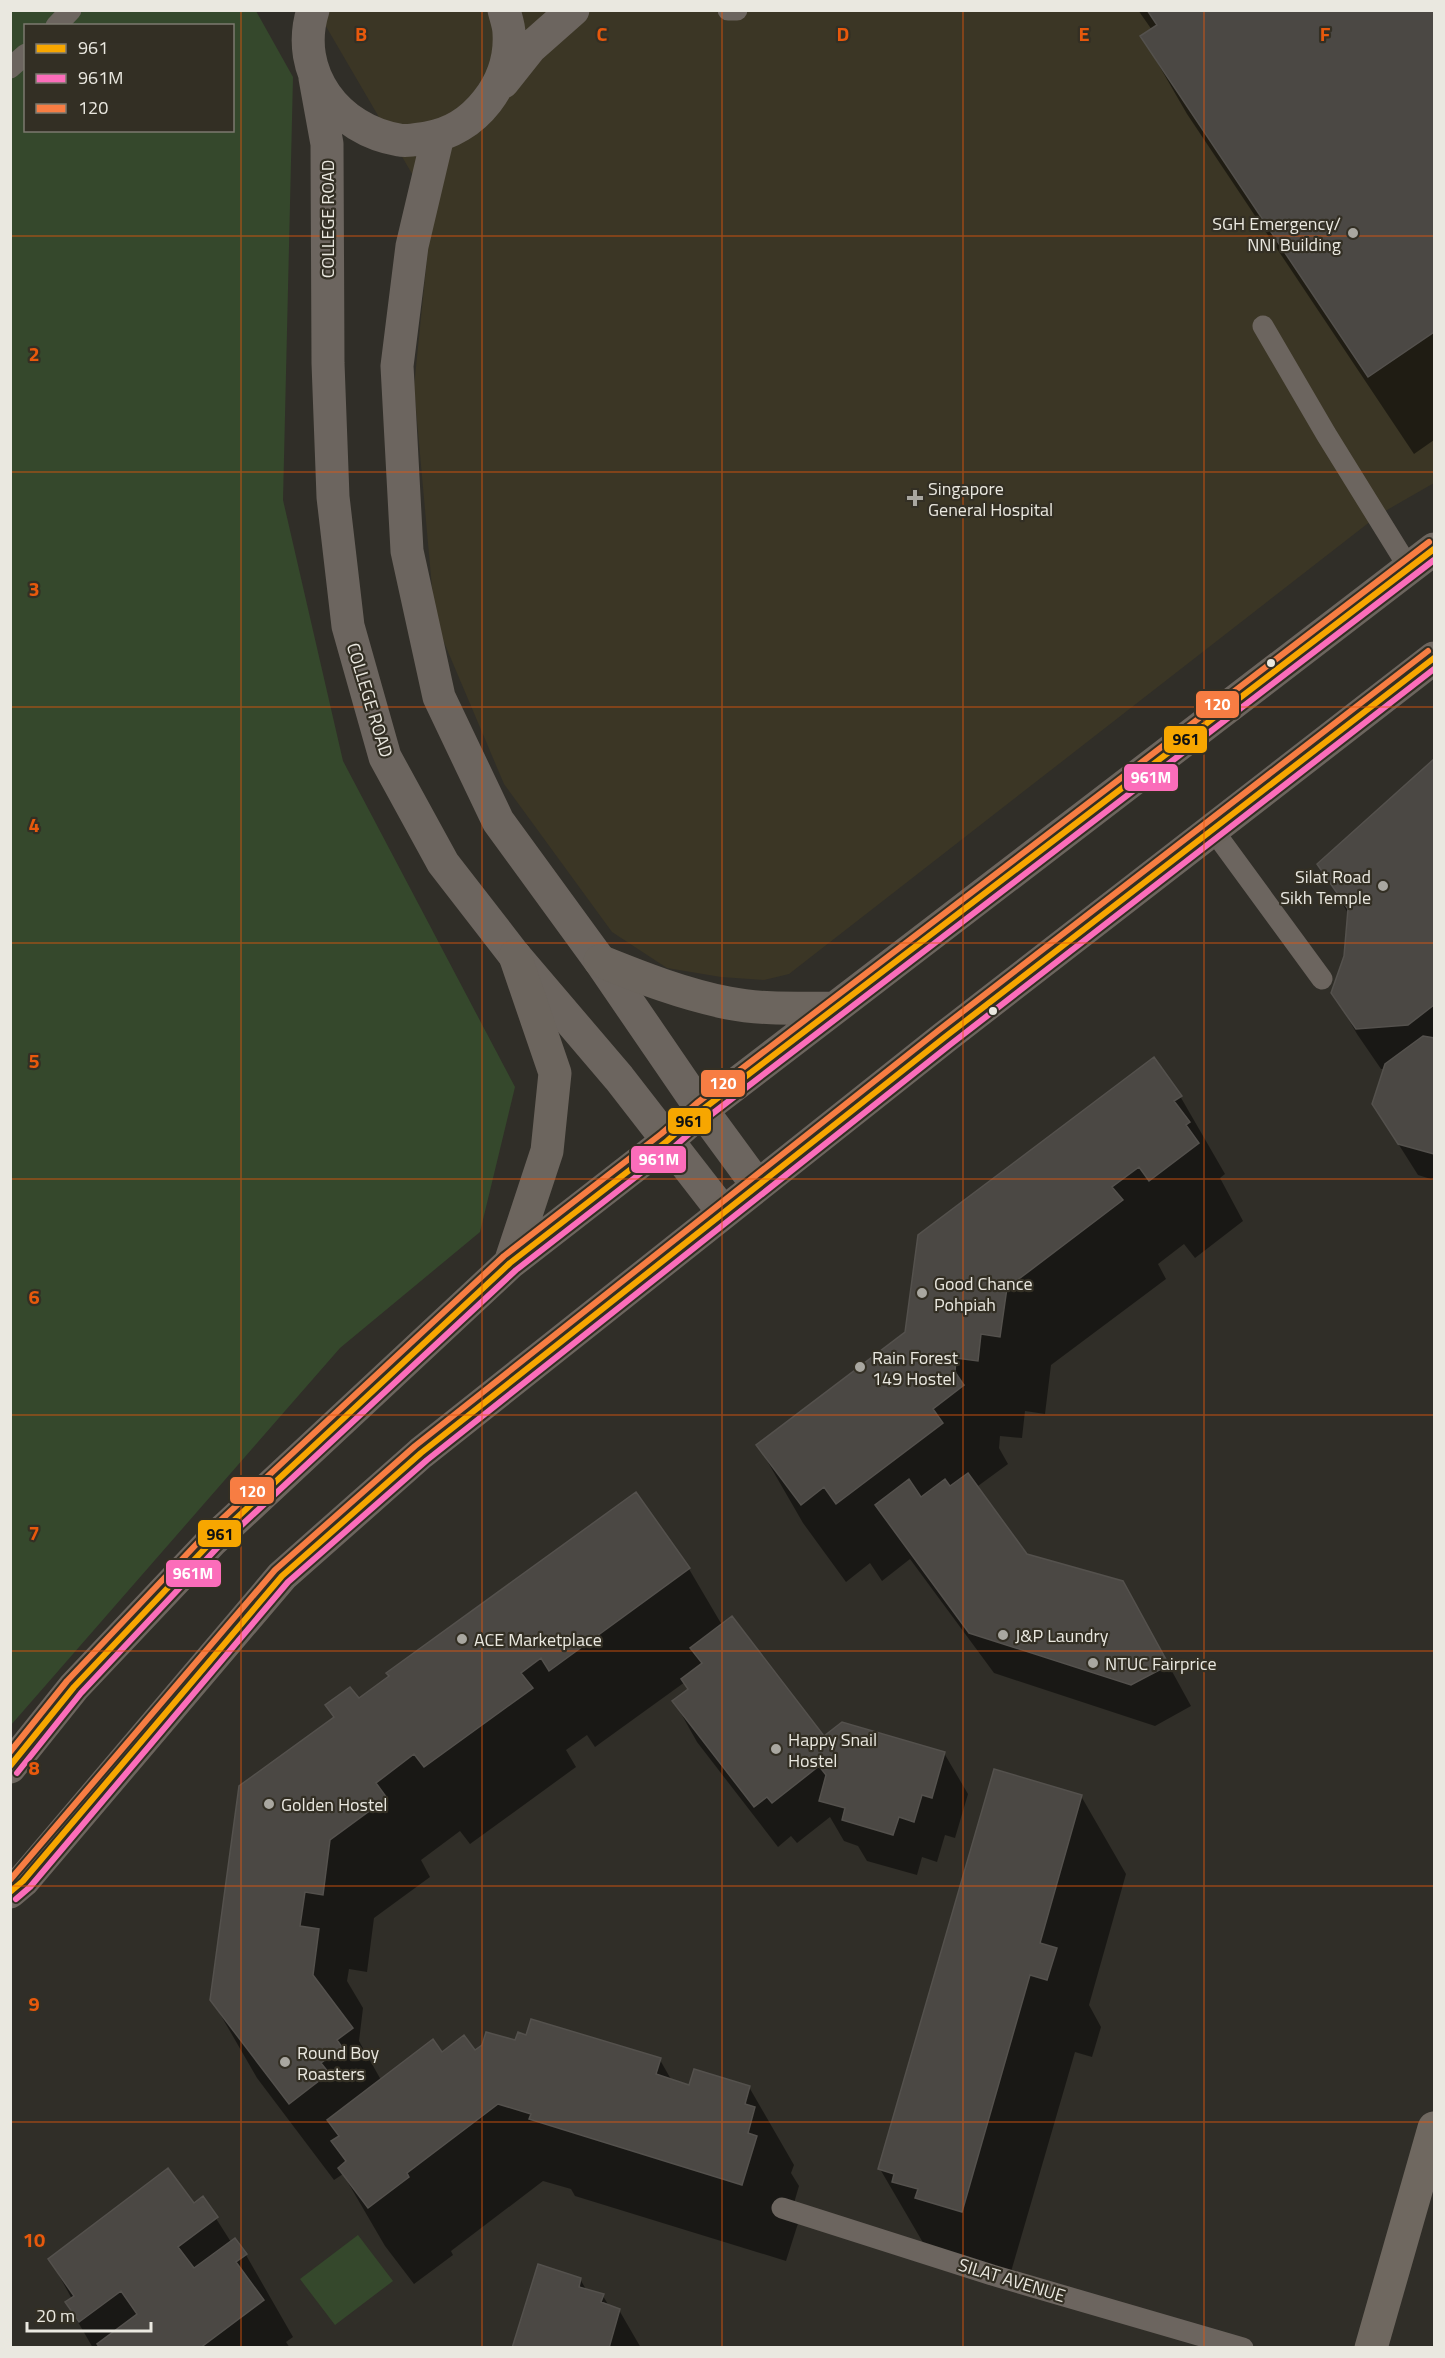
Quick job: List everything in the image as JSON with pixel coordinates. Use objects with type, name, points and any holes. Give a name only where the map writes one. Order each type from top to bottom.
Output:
[{"type":"main road","points":[[11,1767],[74,1687],[212,1541],[510,1263],[667,1141],[702,1110],[1434,549]]},
{"type":"main road","points":[[10,1892],[23,1881],[282,1576],[421,1453],[757,1185],[1434,658]]},
{"type":"main road","points":[[510,1263],[547,1151],[555,1073],[515,956]]},
{"type":"main road","points":[[600,961],[659,985],[729,1003],[778,1008],[835,1008]]},
{"type":"main road","points":[[1371,2348],[1434,2128]]},
{"type":"street","points":[[494,93],[506,64],[509,33],[504,10]]},
{"type":"street","points":[[315,78],[335,109],[366,131],[402,141],[438,136],[470,120],[530,48],[573,10]]},
{"type":"street","name":"COLLEGE ROAD","points":[[312,11],[308,46],[327,144],[328,363],[333,497],[348,626],[385,757],[443,863],[515,956],[619,1078],[723,1212]]},
{"type":"street","points":[[438,136],[412,246],[397,366],[407,551],[439,697],[498,821],[600,961],[702,1110],[757,1185]]},
{"type":"lane","points":[[58,24],[71,10]]},
{"type":"lane","points":[[728,10],[737,10]]},
{"type":"lane","points":[[10,68],[24,56]]},
{"type":"lane","points":[[1263,326],[1408,568]]},
{"type":"lane","points":[[1213,830],[1322,979]]},
{"type":"lane","name":"SILAT AVENUE","points":[[782,2208],[992,2275],[1243,2348]]},
{"type":"shaded area","name":"Singapore General Hospital","points":[[317,11],[1434,11],[1434,483],[1380,514],[789,974],[764,980],[721,977],[667,968],[612,932],[504,784],[435,621],[414,387],[432,208]]},
{"type":"green space","points":[[11,11],[256,11],[293,77],[283,500],[343,761],[515,1087],[480,1232],[340,1348],[11,1725]]},
{"type":"green space","points":[[358,2235],[393,2281],[335,2325],[300,2279]]},
{"type":"building","name":"SGH Emergency/ NNI Building","points":[[1147,10],[1434,10],[1434,332],[1368,377],[1140,36],[1157,25]]},
{"type":"building","name":"Silat Road Sikh Temple","points":[[1434,759],[1434,1005],[1408,1025],[1356,1029],[1331,993],[1344,956],[1348,909],[1317,864]]},
{"type":"building","points":[[1423,1036],[1434,1038],[1434,1154],[1398,1144],[1372,1104],[1385,1064]]},
{"type":"building","points":[[1154,1057],[1182,1096],[1174,1101],[1190,1122],[1186,1125],[1199,1143],[1149,1181],[1139,1167],[1112,1187],[1123,1200],[1007,1288],[1000,1337],[981,1334],[978,1361],[956,1358],[955,1372],[964,1385],[933,1409],[943,1423],[836,1504],[824,1487],[801,1505],[756,1445],[905,1332],[918,1235]]},
{"type":"building","points":[[968,1473],[1027,1554],[1123,1581],[1169,1665],[1131,1685],[969,1633],[875,1505],[909,1479],[921,1497],[945,1479],[950,1486]]},
{"type":"building","points":[[636,1492],[690,1568],[549,1671],[541,1658],[521,1673],[533,1688],[424,1767],[414,1754],[376,1783],[387,1798],[330,1840],[323,1895],[305,1892],[300,1926],[319,1929],[313,1975],[353,2028],[337,2040],[342,2047],[321,2063],[329,2073],[289,2104],[210,2000],[239,1786],[334,1717],[325,1705],[350,1687],[359,1698],[389,1676],[386,1673]]},
{"type":"building","points":[[732,1616],[824,1736],[842,1722],[945,1752],[932,1798],[922,1795],[914,1822],[899,1817],[893,1835],[842,1820],[845,1808],[819,1801],[826,1775],[819,1766],[772,1803],[767,1797],[754,1807],[672,1701],[688,1689],[681,1679],[702,1663],[690,1648]]},
{"type":"building","points":[[994,1769],[1082,1795],[1040,1943],[1057,1948],[1047,1980],[1030,1975],[962,2212],[915,2198],[918,2189],[892,2182],[894,2174],[878,2169]]},
{"type":"building","points":[[531,2019],[661,2058],[656,2074],[689,2085],[694,2069],[750,2086],[745,2104],[755,2107],[748,2133],[757,2136],[742,2185],[529,2119],[531,2114],[498,2104],[407,2173],[409,2177],[368,2208],[338,2168],[346,2161],[331,2141],[339,2136],[327,2120],[433,2039],[442,2052],[464,2035],[475,2050],[482,2045],[486,2032],[515,2040],[518,2032],[526,2035]]},
{"type":"building","points":[[168,2168],[194,2203],[203,2196],[218,2217],[178,2247],[194,2268],[235,2238],[247,2254],[236,2262],[264,2300],[200,2348],[100,2348],[97,2344],[137,2314],[121,2291],[79,2322],[65,2302],[74,2296],[48,2259]]},
{"type":"building","points":[[538,2264],[581,2278],[579,2287],[604,2294],[601,2302],[620,2309],[609,2348],[512,2348]]},
{"type":"transit line","name":"120","points":[[10,1752],[67,1681],[206,1534],[504,1256],[661,1134],[697,1103],[1429,542]]},
{"type":"transit line","name":"961","points":[[10,1766],[74,1687],[212,1541],[510,1263],[667,1141],[702,1110],[1434,549]]},
{"type":"transit line","name":"961M","points":[[17,1773],[81,1693],[218,1547],[516,1270],[673,1148],[708,1117],[1434,560]]},
{"type":"transit line","name":"120","points":[[10,1880],[275,1570],[415,1446],[939,1030],[1428,651]]},
{"type":"transit line","name":"961","points":[[10,1892],[23,1881],[282,1576],[421,1453],[945,1037],[1434,658]]},
{"type":"transit line","name":"961M","points":[[16,1899],[30,1887],[288,1582],[427,1460],[951,1044],[1434,669]]},
{"type":"place","name":"SGH Emergency/ NNI Building","points":[[1353,233]]},
{"type":"place","name":"Singapore General Hospital","points":[[915,498]]},
{"type":"place","name":"Silat Road Sikh Temple","points":[[1383,886]]},
{"type":"place","name":"Good Chance Pohpiah","points":[[922,1293]]},
{"type":"place","name":"Rain Forest 149 Hostel","points":[[860,1367]]},
{"type":"place","name":"J&P Laundry","points":[[1003,1635]]},
{"type":"place","name":"ACE Marketplace","points":[[462,1639]]},
{"type":"place","name":"NTUC Fairprice","points":[[1093,1663]]},
{"type":"place","name":"Happy Snail Hostel","points":[[776,1749]]},
{"type":"place","name":"Golden Hostel","points":[[269,1804]]},
{"type":"place","name":"Round Boy Roasters","points":[[285,2062]]}]
